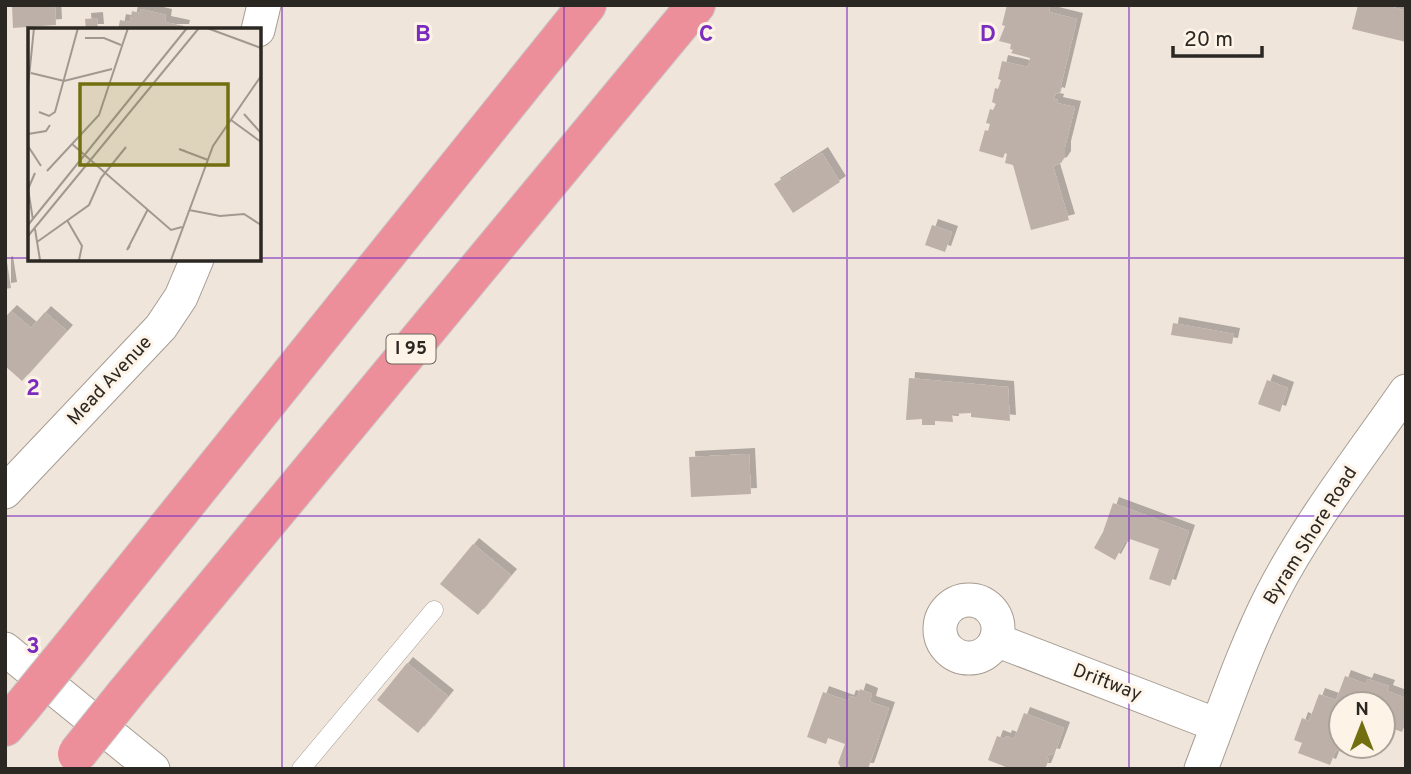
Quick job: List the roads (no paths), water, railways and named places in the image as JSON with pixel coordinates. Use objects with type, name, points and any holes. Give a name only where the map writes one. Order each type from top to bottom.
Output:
[{"type":"highway","points":[[13,717],[587,5]]},
{"type":"highway","name":"I 95","points":[[70,761],[696,5]]},
{"type":"street","points":[[258,28],[264,5]]},
{"type":"street","name":"Mead Avenue","points":[[5,492],[161,327],[181,297],[196,261]]},
{"type":"street","name":"Byram Shore Road","points":[[1201,769],[1271,595],[1321,514],[1406,391]]},
{"type":"street","name":"Driftway","points":[[996,640],[1217,725]]},
{"type":"street","points":[[5,649],[153,769]]},
{"type":"lane","points":[[301,769],[434,610]]}]
